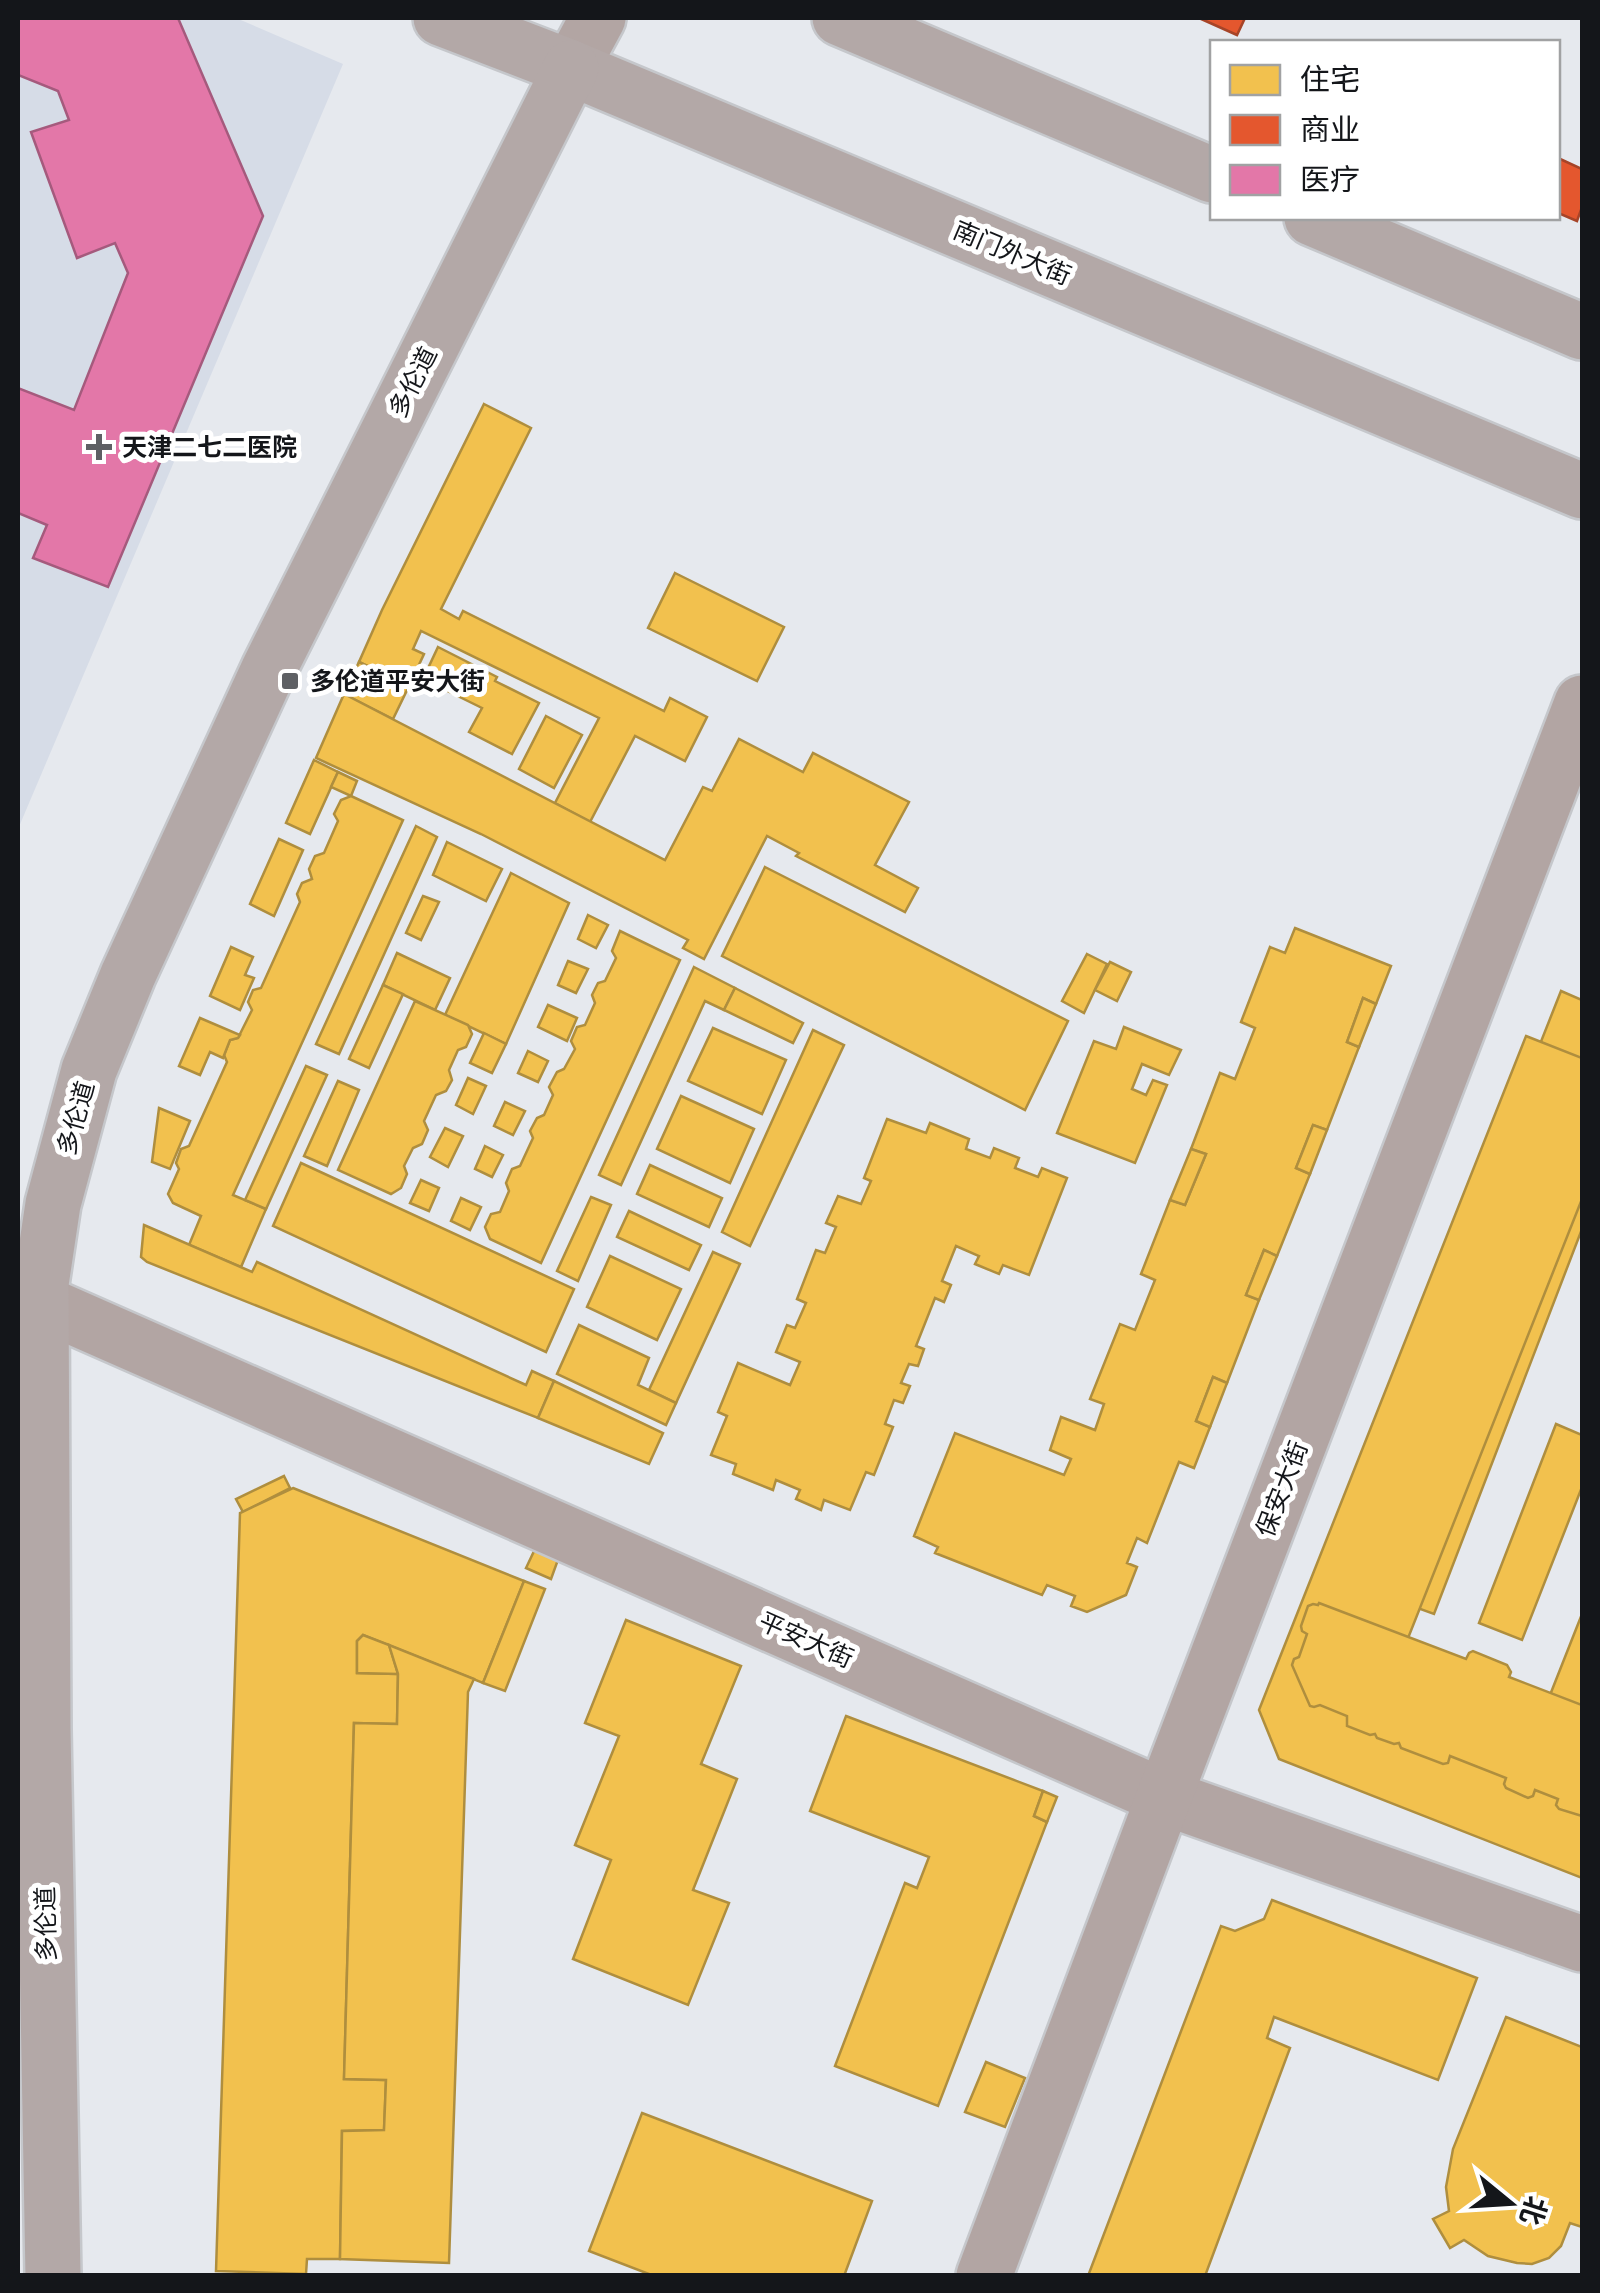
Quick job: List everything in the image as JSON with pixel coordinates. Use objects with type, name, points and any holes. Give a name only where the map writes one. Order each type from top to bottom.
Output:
[{"type":"main road","name":"南门外大街","points":[[441,18],[571,68],[1582,491]]},
{"type":"main road","points":[[840,18],[1210,175]]},
{"type":"main road","name":"多伦道","points":[[53,2276],[42,1730],[41,1284],[53,1204],[89,1070],[128,975],[269,669],[571,68]]},
{"type":"main road","points":[[1317,220],[1582,332]]},
{"type":"street","points":[[571,68],[598,18]]},
{"type":"street","name":"保安大街","points":[[984,2276],[1582,703]]},
{"type":"street","name":"平安大街","points":[[42,1303],[1164,1797],[1582,1944]]},
{"type":"shaded area","name":"天津二七二医院","points":[[18,18],[236,18],[343,64],[18,829]]},
{"type":"building: 住宅","points":[[484,404],[531,428],[441,609],[459,619],[463,611],[664,711],[670,698],[707,717],[685,761],[635,736],[590,822],[555,803],[599,718],[421,631],[413,649],[424,654],[409,686],[359,662]]},
{"type":"building: 住宅","points":[[675,573],[784,627],[757,681],[648,628]]},
{"type":"building: 住宅","points":[[438,647],[539,703],[512,754],[469,732],[482,708],[423,679]]},
{"type":"building: 住宅","points":[[359,662],[409,686],[393,719],[344,694]]},
{"type":"building: 住宅","points":[[344,694],[665,860],[703,787],[712,791],[739,739],[803,772],[813,753],[909,802],[875,865],[918,888],[905,912],[796,856],[799,853],[767,836],[704,959],[683,948],[688,940],[481,834],[316,758]]},
{"type":"building: 住宅","points":[[546,716],[582,735],[554,788],[519,769]]},
{"type":"building: 住宅","points":[[314,760],[338,772],[310,834],[286,823]]},
{"type":"building: 住宅","points":[[338,772],[357,781],[351,796],[331,787]]},
{"type":"building: 住宅","points":[[351,796],[403,820],[233,1195],[266,1209],[241,1267],[189,1245],[201,1216],[173,1203],[168,1194],[179,1169],[176,1163],[181,1149],[189,1146],[227,1062],[224,1055],[230,1040],[238,1038],[252,1010],[248,1002],[253,990],[261,988],[300,902],[297,894],[302,883],[312,879],[309,869],[315,856],[324,853],[338,821],[334,814],[341,800]]},
{"type":"building: 住宅","points":[[416,826],[437,837],[339,1054],[316,1044]]},
{"type":"building: 住宅","points":[[279,839],[303,850],[274,916],[250,904]]},
{"type":"building: 住宅","points":[[447,842],[502,869],[486,901],[433,875]]},
{"type":"building: 住宅","points":[[765,867],[1068,1021],[1025,1110],[722,956]]},
{"type":"building: 住宅","points":[[511,873],[569,903],[506,1044],[445,1015]]},
{"type":"building: 住宅","points":[[423,896],[439,902],[421,940],[406,933]]},
{"type":"building: 住宅","points":[[588,915],[608,925],[596,948],[578,939]]},
{"type":"building: 住宅","points":[[1295,928],[1391,966],[1376,1004],[1363,998],[1347,1042],[1359,1047],[1327,1130],[1313,1125],[1296,1168],[1310,1174],[1277,1256],[1264,1250],[1246,1295],[1259,1300],[1227,1383],[1213,1377],[1196,1421],[1210,1427],[1194,1468],[1179,1462],[1147,1543],[1137,1538],[1127,1563],[1137,1567],[1126,1595],[1087,1612],[1071,1606],[1075,1596],[1047,1585],[1042,1595],[935,1553],[938,1547],[914,1536],[955,1433],[1064,1475],[1071,1459],[1050,1450],[1061,1417],[1095,1430],[1104,1404],[1090,1399],[1120,1324],[1135,1330],[1155,1280],[1141,1274],[1170,1200],[1185,1205],[1206,1154],[1191,1149],[1220,1073],[1235,1079],[1255,1028],[1241,1022],[1270,947],[1285,953]]},
{"type":"building: 住宅","points":[[620,931],[680,960],[541,1263],[490,1239],[485,1227],[491,1214],[500,1212],[509,1191],[506,1183],[512,1169],[520,1166],[533,1138],[530,1131],[537,1118],[544,1115],[553,1095],[549,1087],[575,1049],[571,1041],[577,1027],[585,1025],[595,1003],[592,995],[598,983],[605,981],[616,958],[612,951]]},
{"type":"building: 住宅","points":[[231,947],[253,957],[245,975],[254,978],[240,1010],[210,996]]},
{"type":"building: 住宅","points":[[397,953],[450,978],[435,1010],[383,985]]},
{"type":"building: 住宅","points":[[1087,954],[1107,964],[1084,1013],[1062,1001]]},
{"type":"building: 住宅","points":[[568,961],[588,969],[576,993],[558,985]]},
{"type":"building: 住宅","points":[[1110,962],[1131,972],[1117,1001],[1095,990]]},
{"type":"building: 住宅","points":[[694,967],[735,988],[724,1010],[705,1001],[621,1185],[599,1175]]},
{"type":"building: 住宅","points":[[383,985],[403,994],[369,1068],[349,1059]]},
{"type":"building: 住宅","points":[[735,988],[803,1023],[793,1043],[724,1010]]},
{"type":"building: 住宅","points":[[1561,991],[1582,1000],[1582,1229],[1434,1614],[1404,1603],[1393,1631],[1319,1603]]},
{"type":"building: 住宅","points":[[1363,998],[1376,1004],[1359,1047],[1347,1042]]},
{"type":"building: 住宅","points":[[415,1001],[468,1025],[472,1034],[466,1047],[458,1050],[449,1070],[452,1080],[446,1091],[436,1095],[424,1121],[428,1130],[404,1166],[407,1174],[401,1188],[391,1194],[338,1170]]},
{"type":"building: 住宅","points":[[548,1005],[577,1018],[567,1041],[538,1027]]},
{"type":"building: 住宅","points":[[200,1018],[240,1035],[230,1040],[223,1058],[210,1052],[200,1075],[179,1066]]},
{"type":"building: 住宅","points":[[1124,1027],[1181,1050],[1169,1075],[1142,1064],[1132,1089],[1146,1095],[1153,1080],[1167,1085],[1135,1163],[1057,1133],[1094,1041],[1116,1049]]},
{"type":"building: 住宅","points":[[713,1028],[786,1060],[762,1114],[688,1081]]},
{"type":"building: 住宅","points":[[813,1030],[844,1045],[750,1246],[722,1232]]},
{"type":"building: 住宅","points":[[484,1033],[506,1044],[492,1073],[470,1063]]},
{"type":"building: 住宅","points":[[1526,1036],[1582,1058],[1582,1199],[1393,1676],[1535,1733],[1582,1614],[1582,1878],[1279,1759],[1259,1710]]},
{"type":"building: 住宅","points":[[528,1051],[548,1061],[538,1082],[518,1073]]},
{"type":"building: 住宅","points":[[306,1066],[327,1075],[266,1209],[245,1200]]},
{"type":"building: 住宅","points":[[468,1078],[486,1086],[473,1114],[456,1105]]},
{"type":"building: 住宅","points":[[338,1081],[359,1090],[327,1166],[304,1156]]},
{"type":"building: 住宅","points":[[681,1096],[754,1129],[730,1183],[657,1149]]},
{"type":"building: 住宅","points":[[505,1102],[525,1111],[513,1135],[494,1126]]},
{"type":"building: 住宅","points":[[159,1108],[190,1121],[170,1169],[152,1162]]},
{"type":"building: 住宅","points":[[887,1119],[926,1133],[930,1123],[969,1139],[966,1149],[990,1158],[994,1148],[1019,1158],[1015,1168],[1038,1177],[1042,1168],[1067,1178],[1029,1275],[1003,1265],[999,1274],[975,1264],[979,1256],[956,1246],[942,1281],[951,1285],[944,1302],[935,1298],[916,1346],[924,1349],[918,1366],[909,1364],[901,1383],[910,1386],[903,1403],[894,1400],[885,1424],[893,1427],[874,1475],[866,1472],[850,1510],[824,1500],[821,1510],[796,1499],[800,1490],[776,1480],[773,1490],[733,1474],[736,1464],[711,1455],[727,1416],[718,1412],[738,1363],[790,1385],[800,1362],[776,1352],[787,1325],[795,1328],[806,1303],[797,1299],[816,1250],[825,1253],[836,1227],[826,1223],[838,1196],[861,1204],[871,1181],[864,1178]]},
{"type":"building: 住宅","points":[[1313,1125],[1327,1130],[1310,1174],[1296,1168]]},
{"type":"building: 住宅","points":[[445,1128],[463,1136],[448,1167],[430,1157]]},
{"type":"building: 住宅","points":[[485,1146],[503,1155],[492,1177],[475,1169]]},
{"type":"building: 住宅","points":[[1191,1149],[1206,1154],[1185,1205],[1170,1200]]},
{"type":"building: 住宅","points":[[301,1163],[574,1289],[546,1352],[273,1226]]},
{"type":"building: 住宅","points":[[650,1165],[722,1198],[709,1227],[637,1194]]},
{"type":"building: 住宅","points":[[421,1180],[439,1188],[429,1211],[410,1203]]},
{"type":"building: 住宅","points":[[591,1197],[611,1205],[578,1281],[557,1271]]},
{"type":"building: 住宅","points":[[461,1198],[481,1207],[470,1230],[451,1221]]},
{"type":"building: 住宅","points":[[629,1211],[701,1245],[689,1270],[617,1237]]},
{"type":"building: 住宅","points":[[144,1225],[252,1272],[257,1262],[526,1385],[532,1371],[554,1381],[538,1418],[147,1262],[141,1257]]},
{"type":"building: 住宅","points":[[1264,1250],[1277,1256],[1259,1300],[1246,1295]]},
{"type":"building: 住宅","points":[[713,1252],[740,1264],[676,1403],[649,1390]]},
{"type":"building: 住宅","points":[[610,1256],[681,1289],[657,1340],[587,1307]]},
{"type":"building: 住宅","points":[[579,1325],[649,1358],[638,1385],[676,1403],[666,1425],[557,1374]]},
{"type":"building: 住宅","points":[[1213,1377],[1227,1383],[1210,1427],[1196,1421]]},
{"type":"building: 住宅","points":[[554,1381],[663,1433],[649,1464],[538,1418]]},
{"type":"building: 住宅","points":[[1556,1424],[1582,1435],[1582,1487],[1522,1640],[1479,1623]]},
{"type":"building: 住宅","points":[[284,1476],[290,1488],[243,1512],[236,1499]]},
{"type":"building: 住宅","points":[[293,1488],[524,1581],[483,1683],[363,1635],[357,1641],[357,1673],[398,1674],[397,1724],[354,1723],[344,2079],[386,2080],[384,2130],[342,2131],[340,2259],[307,2259],[306,2274],[216,2271],[240,1513]]},
{"type":"building: 住宅","points":[[536,1547],[559,1557],[551,1579],[526,1568]]},
{"type":"building: 住宅","points":[[524,1581],[545,1589],[505,1691],[483,1683]]},
{"type":"building: 住宅","points":[[1319,1603],[1466,1659],[1473,1651],[1507,1665],[1509,1677],[1582,1705],[1582,1816],[1559,1809],[1558,1799],[1535,1790],[1528,1798],[1506,1788],[1506,1778],[1450,1756],[1448,1763],[1443,1764],[1401,1748],[1399,1743],[1347,1726],[1347,1716],[1320,1705],[1310,1706],[1292,1665],[1307,1634],[1301,1626],[1308,1606]]},
{"type":"building: 住宅","points":[[626,1620],[741,1666],[701,1764],[737,1779],[693,1890],[729,1903],[688,2005],[573,1959],[611,1860],[575,1845],[619,1736],[585,1723]]},
{"type":"building: 住宅","points":[[363,1635],[389,1645],[398,1674],[357,1673],[357,1641]]},
{"type":"building: 住宅","points":[[389,1645],[474,1679],[468,1692],[449,2263],[340,2259],[342,2131],[384,2130],[386,2080],[344,2079],[354,1723],[397,1724],[398,1674]]},
{"type":"building: 住宅","points":[[846,1716],[1043,1791],[1034,1816],[1047,1822],[938,2106],[835,2066],[905,1883],[917,1888],[929,1857],[810,1811]]},
{"type":"building: 住宅","points":[[1043,1791],[1057,1797],[1047,1822],[1034,1816]]},
{"type":"building: 住宅","points":[[1272,1900],[1477,1978],[1438,2080],[1274,2017],[1267,2038],[1290,2048],[1205,2276],[1088,2276],[1221,1926],[1235,1931],[1264,1919]]},
{"type":"building: 住宅","points":[[1506,2017],[1582,2047],[1582,2227],[1570,2223],[1561,2246],[1549,2258],[1532,2264],[1488,2256],[1464,2240],[1450,2248],[1433,2219],[1449,2211],[1446,2187],[1453,2149]]},
{"type":"building: 住宅","points":[[986,2062],[1025,2078],[1005,2127],[965,2112]]},
{"type":"building: 住宅","points":[[642,2113],[872,2201],[844,2276],[654,2276],[589,2251]]},
{"type":"building: 商业","points":[[1199,18],[1245,18],[1237,35]]},
{"type":"building: 商业","points":[[1560,159],[1582,169],[1582,207],[1577,221],[1560,214]]},
{"type":"building: 医疗","points":[[18,18],[178,18],[263,216],[108,587],[33,558],[47,525],[18,513],[18,388],[74,410],[128,273],[115,243],[77,258],[31,132],[69,120],[58,91],[18,75]]},
{"type":"place","name":"天津二七二医院","points":[[99,447]]},
{"type":"place","name":"多伦道平安大街","points":[[290,681]]}]
